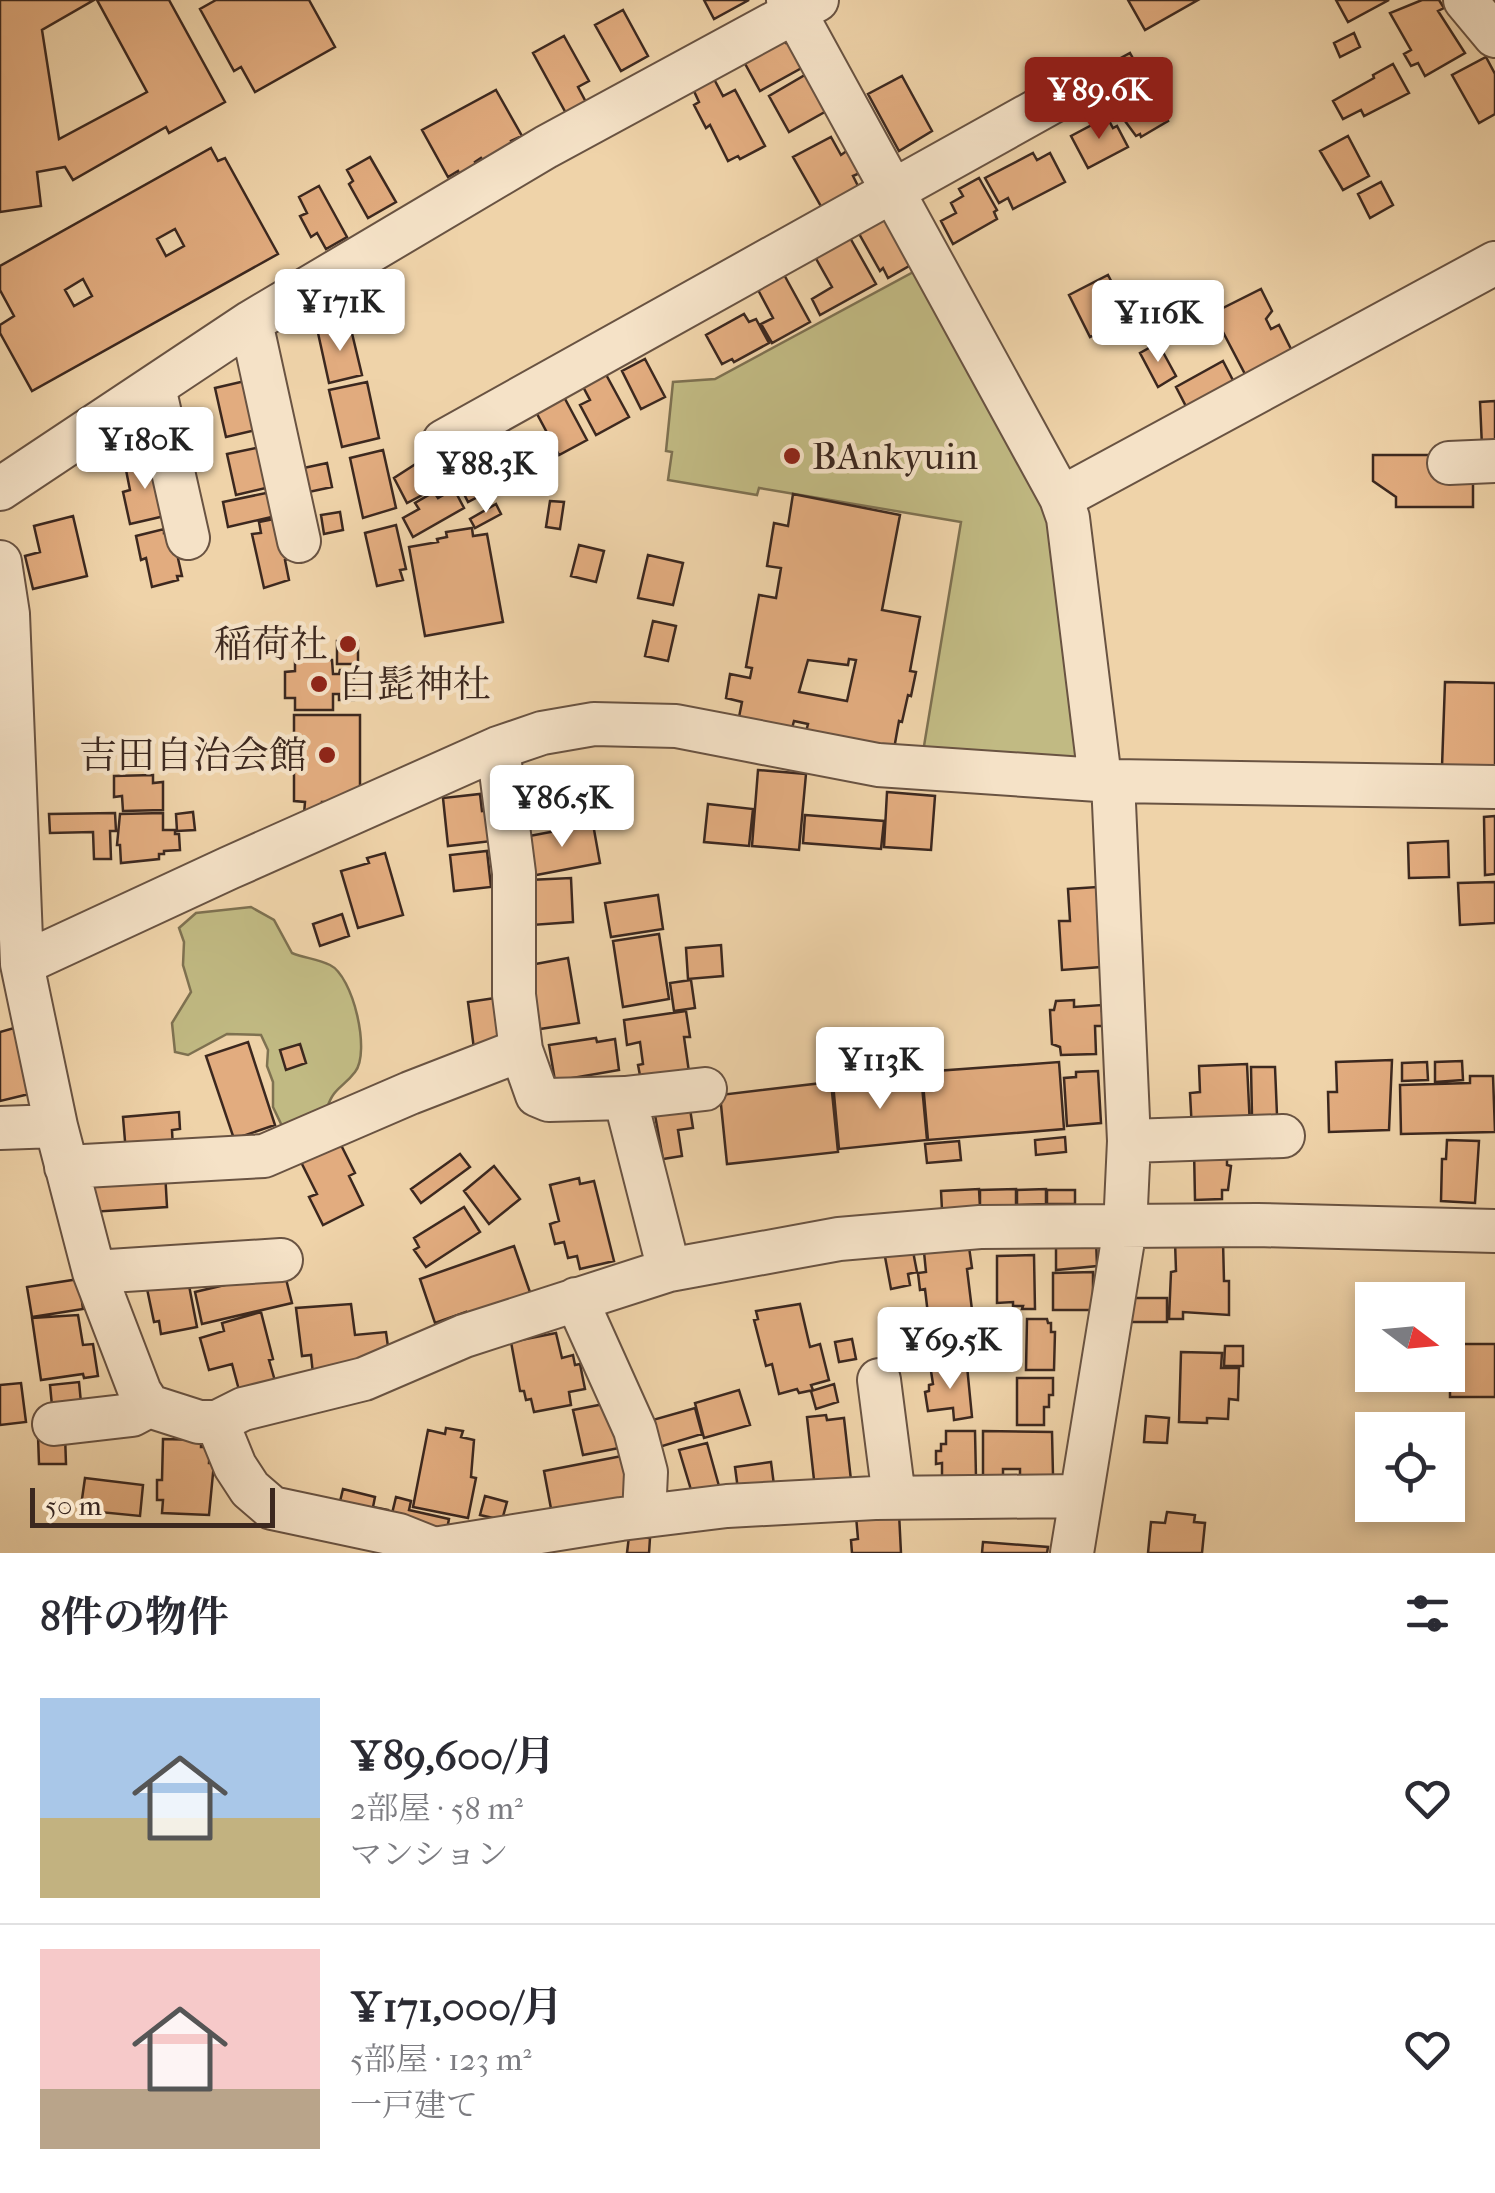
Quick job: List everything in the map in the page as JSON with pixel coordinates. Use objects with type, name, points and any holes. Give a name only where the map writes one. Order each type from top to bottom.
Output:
[{"type":"street","points":[[1466,0],[1495,36]]},
{"type":"street","points":[[0,489],[251,322],[546,147],[800,4],[894,190],[1061,498],[1068,518],[1107,780],[1129,1141],[1125,1228],[1072,1553]]},
{"type":"street","points":[[444,441],[1081,86]]},
{"type":"street","points":[[1061,498],[1495,263]]},
{"type":"street","points":[[251,322],[299,541]]},
{"type":"street","points":[[154,387],[188,538]]},
{"type":"street","points":[[1449,462],[1495,460]]},
{"type":"street","points":[[0,562],[8,614],[22,964],[56,1126],[94,1272],[140,1392],[149,1406],[199,1422],[217,1422],[243,1409],[364,1380],[464,1336],[669,1270],[838,1239],[980,1226],[1257,1225],[1495,1231]]},
{"type":"street","points":[[22,964],[498,748],[542,733],[594,724],[676,726],[878,766],[1107,780],[1495,787]]},
{"type":"street","points":[[498,748],[514,873],[514,995],[521,1050],[537,1096],[548,1100],[625,1098],[705,1089]]},
{"type":"street","points":[[66,1167],[252,1158],[275,1153],[410,1093],[521,1050]]},
{"type":"street","points":[[625,1098],[669,1270]]},
{"type":"street","points":[[0,1128],[56,1126]]},
{"type":"street","points":[[1129,1141],[1283,1136]]},
{"type":"street","points":[[94,1272],[282,1260]]},
{"type":"street","points":[[576,1299],[636,1430],[646,1472],[628,1529]]},
{"type":"street","points":[[879,1380],[894,1497]]},
{"type":"street","points":[[54,1424],[132,1415],[149,1406]]},
{"type":"street","points":[[217,1422],[235,1466],[250,1489],[272,1508],[399,1534],[434,1551],[628,1529],[727,1506],[894,1497],[1081,1496]]},
{"type":"shaded area","points":[[919,269],[1055,517],[1084,753],[1076,764],[923,752],[961,522],[759,488],[757,495],[668,480],[672,452],[666,451],[673,382],[715,379]]},
{"type":"shaded area","points":[[251,907],[274,920],[292,953],[330,965],[338,972],[352,998],[360,1032],[355,1072],[327,1108],[283,1128],[273,1107],[268,1050],[261,1035],[227,1034],[188,1055],[175,1052],[172,1023],[191,992],[179,928],[196,913]]},
{"type":"building","points":[[0,0],[94,0],[42,30],[59,139],[147,92],[97,0],[169,0],[225,102],[169,133],[166,127],[73,180],[65,167],[37,172],[41,206],[0,212]]},
{"type":"building","points":[[216,0],[309,0],[335,47],[255,92],[241,67],[234,71],[200,9]]},
{"type":"building","points":[[704,0],[749,0],[714,19]]},
{"type":"building","points":[[1128,0],[1198,0],[1145,30]]},
{"type":"building","points":[[1336,0],[1389,0],[1348,22]]},
{"type":"building","points":[[1422,0],[1439,0],[1444,8],[1438,11],[1465,53],[1425,76],[1418,63],[1411,66],[1404,54],[1411,50],[1390,13]]},
{"type":"building","points":[[623,10],[648,56],[621,71],[595,25]]},
{"type":"building","points":[[1354,33],[1360,47],[1340,57],[1334,43]]},
{"type":"building","points":[[564,36],[589,81],[578,87],[587,104],[567,115],[533,53]]},
{"type":"building","points":[[783,38],[786,43],[793,40],[807,65],[760,91],[743,60]]},
{"type":"building","points":[[1130,53],[1168,121],[1141,137],[1125,121],[1107,89],[1118,84],[1108,65]]},
{"type":"building","points":[[1486,57],[1495,74],[1495,114],[1479,123],[1452,75]]},
{"type":"building","points":[[1393,64],[1409,93],[1364,116],[1361,110],[1343,119],[1333,101]]},
{"type":"building","points":[[810,72],[830,109],[789,132],[769,96]]},
{"type":"building","points":[[902,76],[932,131],[899,151],[868,94]]},
{"type":"building","points":[[714,79],[723,96],[735,90],[765,146],[728,161],[710,125],[706,128],[694,105],[699,102],[693,89]]},
{"type":"building","points":[[496,90],[522,136],[511,141],[513,146],[484,162],[481,158],[475,162],[477,166],[448,177],[422,130]]},
{"type":"building","points":[[1107,117],[1113,128],[1117,126],[1128,147],[1088,168],[1071,136]]},
{"type":"building","points":[[1348,136],[1369,176],[1343,190],[1320,151]]},
{"type":"building","points":[[831,137],[841,155],[848,150],[860,173],[853,176],[859,188],[822,208],[793,157]]},
{"type":"building","points":[[211,148],[218,161],[225,158],[278,254],[32,391],[0,333],[0,325],[14,316],[0,290],[0,266]],"holes":[[[175,229],[184,246],[166,256],[157,239]],[[83,279],[92,296],[74,306],[65,290]]]},
{"type":"building","points":[[1033,153],[1037,160],[1050,153],[1065,182],[1013,209],[1008,198],[999,203],[985,178]]},
{"type":"building","points":[[370,157],[396,202],[368,218],[349,184],[353,181],[347,170]]},
{"type":"building","points":[[979,178],[997,210],[997,219],[953,244],[941,221],[956,213],[951,203],[963,196],[959,189]]},
{"type":"building","points":[[1381,182],[1393,205],[1370,218],[1358,194]]},
{"type":"building","points":[[319,186],[347,237],[326,249],[317,233],[311,237],[300,216],[307,213],[299,197]]},
{"type":"building","points":[[880,208],[916,262],[888,278],[853,223]]},
{"type":"building","points":[[849,236],[876,284],[820,315],[812,299],[832,287],[814,255]]},
{"type":"building","points":[[782,271],[810,322],[772,343],[761,324],[773,318],[756,286]]},
{"type":"building","points":[[1108,275],[1130,317],[1090,337],[1069,295]]},
{"type":"building","points":[[1261,289],[1272,311],[1266,319],[1271,329],[1279,325],[1292,351],[1245,374],[1213,313]]},
{"type":"building","points":[[744,314],[749,322],[756,319],[769,343],[734,362],[732,359],[722,364],[706,335]]},
{"type":"building","points":[[350,325],[362,375],[329,383],[318,333]]},
{"type":"building","points":[[1158,343],[1176,376],[1158,387],[1140,353]]},
{"type":"building","points":[[645,359],[665,397],[641,409],[622,371]]},
{"type":"building","points":[[1223,361],[1238,390],[1191,416],[1176,387]]},
{"type":"building","points":[[603,369],[629,417],[596,435],[580,405],[590,400],[580,381]]},
{"type":"building","points":[[245,381],[256,430],[226,437],[215,388]]},
{"type":"building","points":[[367,382],[379,438],[342,447],[329,390]]},
{"type":"building","points":[[564,397],[587,440],[559,455],[536,412]]},
{"type":"building","points":[[1495,401],[1495,446],[1482,447],[1480,402]]},
{"type":"building","points":[[504,429],[526,469],[494,486],[484,466],[492,463],[480,442]]},
{"type":"building","points":[[261,447],[270,487],[236,495],[227,454]]},
{"type":"building","points":[[383,450],[396,508],[363,518],[350,458]]},
{"type":"building","points":[[473,454],[491,490],[468,502],[450,466]]},
{"type":"building","points":[[1373,455],[1440,455],[1473,477],[1473,507],[1396,507],[1396,497],[1373,481]]},
{"type":"building","points":[[428,456],[443,484],[407,503],[394,478]]},
{"type":"building","points":[[155,458],[169,515],[130,524],[123,492],[130,490],[125,465]]},
{"type":"building","points":[[327,463],[332,487],[304,493],[299,469]]},
{"type":"building","points":[[454,489],[464,508],[413,537],[403,518],[419,509],[415,503],[434,492],[438,498]]},
{"type":"building","points":[[271,492],[276,516],[228,527],[223,502]]},
{"type":"building","points":[[793,494],[900,515],[882,610],[920,617],[910,671],[916,672],[894,749],[806,732],[808,724],[794,721],[791,732],[738,722],[742,702],[726,698],[730,674],[750,678],[752,668],[746,667],[759,595],[776,598],[781,568],[767,566],[774,523],[788,526]],"holes":[[[849,659],[856,660],[847,701],[799,692],[808,660],[848,665]]]},
{"type":"building","points":[[550,501],[564,502],[560,529],[546,527]]},
{"type":"building","points":[[496,504],[501,514],[475,528],[470,519]]},
{"type":"building","points":[[340,512],[343,530],[324,534],[321,515]]},
{"type":"building","points":[[73,516],[87,576],[33,589],[25,556],[40,552],[34,526]]},
{"type":"building","points":[[279,518],[289,580],[264,588],[252,534],[261,533],[259,522]]},
{"type":"building","points":[[396,525],[406,569],[400,570],[403,580],[377,586],[365,533]]},
{"type":"building","points":[[472,528],[473,536],[487,534],[503,622],[425,636],[409,547],[438,542],[437,539],[447,537],[446,532]]},
{"type":"building","points":[[164,529],[164,533],[172,532],[182,576],[152,587],[136,536]]},
{"type":"building","points":[[579,545],[604,551],[596,582],[571,576]]},
{"type":"building","points":[[648,555],[683,563],[673,605],[638,598]]},
{"type":"building","points":[[653,621],[676,626],[668,661],[645,656]]},
{"type":"building","points":[[337,641],[358,641],[358,664],[337,664]]},
{"type":"building","name":"白髭神社","points":[[295,660],[332,660],[333,674],[354,670],[354,700],[339,700],[339,694],[333,694],[333,710],[295,710],[295,698],[285,698],[285,672],[295,671]]},
{"type":"building","points":[[1445,682],[1495,683],[1495,768],[1442,767]]},
{"type":"building","name":"吉田自治会館","points":[[294,715],[360,715],[360,796],[350,802],[322,802],[322,810],[304,814],[305,802],[294,801]]},
{"type":"building","points":[[758,770],[806,774],[799,850],[752,846]]},
{"type":"building","points":[[153,775],[153,783],[163,782],[163,810],[123,811],[122,796],[114,797],[114,776]]},
{"type":"building","points":[[887,792],[935,796],[931,850],[884,847]]},
{"type":"building","points":[[480,794],[482,811],[489,810],[492,841],[448,846],[443,798]]},
{"type":"building","points":[[708,804],[753,809],[749,846],[704,842]]},
{"type":"building","points":[[193,812],[195,830],[177,831],[176,814]]},
{"type":"building","points":[[115,813],[116,831],[110,831],[111,859],[94,859],[93,832],[50,833],[49,814]]},
{"type":"building","points":[[163,813],[163,830],[179,834],[180,850],[164,851],[159,859],[121,863],[117,845],[120,814]]},
{"type":"building","points":[[805,815],[884,821],[881,849],[803,843]]},
{"type":"building","points":[[1495,816],[1495,874],[1485,875],[1484,817]]},
{"type":"building","points":[[593,824],[600,863],[531,876],[524,837]]},
{"type":"building","points":[[1448,841],[1449,877],[1409,878],[1408,843]]},
{"type":"building","points":[[487,851],[491,887],[454,891],[450,855]]},
{"type":"building","points":[[385,853],[403,915],[358,928],[341,871],[369,863],[367,858]]},
{"type":"building","points":[[571,878],[573,922],[532,925],[529,880]]},
{"type":"building","points":[[1495,882],[1495,923],[1460,925],[1458,883]]},
{"type":"building","points":[[1097,887],[1101,967],[1062,970],[1059,921],[1070,921],[1068,889]]},
{"type":"building","points":[[658,895],[663,929],[611,937],[605,903]]},
{"type":"building","points":[[342,914],[349,936],[320,946],[313,924]]},
{"type":"building","points":[[659,934],[669,999],[623,1007],[613,941]]},
{"type":"building","points":[[721,945],[723,976],[688,979],[686,948]]},
{"type":"building","points":[[568,958],[579,1023],[540,1029],[530,965]]},
{"type":"building","points":[[691,980],[695,1008],[674,1011],[670,983]]},
{"type":"building","points":[[502,997],[508,1045],[474,1049],[468,1002]]},
{"type":"building","points":[[1074,1000],[1074,1007],[1102,1005],[1102,1011],[1106,1011],[1107,1026],[1095,1026],[1096,1054],[1061,1055],[1060,1047],[1052,1044],[1050,1010],[1054,1010],[1056,1001]]},
{"type":"building","points":[[686,1011],[690,1037],[684,1037],[690,1079],[642,1086],[638,1065],[643,1064],[640,1042],[627,1045],[624,1020]]},
{"type":"building","points":[[14,1028],[29,1094],[0,1101],[0,1032]]},
{"type":"building","points":[[596,1038],[597,1042],[615,1039],[619,1070],[555,1081],[549,1045]]},
{"type":"building","points":[[248,1042],[275,1125],[234,1139],[206,1056]]},
{"type":"building","points":[[300,1044],[306,1063],[286,1070],[280,1050]]},
{"type":"building","points":[[1392,1060],[1389,1130],[1329,1132],[1328,1092],[1337,1092],[1336,1062]]},
{"type":"building","points":[[1462,1061],[1463,1080],[1435,1082],[1435,1062]]},
{"type":"building","points":[[1059,1062],[1064,1129],[928,1140],[922,1072]]},
{"type":"building","points":[[1427,1062],[1428,1080],[1402,1081],[1402,1063]]},
{"type":"building","points":[[1247,1064],[1250,1127],[1192,1130],[1190,1093],[1200,1092],[1199,1066]]},
{"type":"building","points":[[1251,1067],[1275,1067],[1277,1115],[1252,1116]]},
{"type":"building","points":[[1098,1071],[1101,1123],[1067,1126],[1064,1078],[1076,1077],[1076,1072]]},
{"type":"building","points":[[921,1075],[927,1140],[839,1149],[833,1083]]},
{"type":"building","points":[[1470,1076],[1493,1076],[1495,1132],[1401,1134],[1400,1085],[1470,1083]]},
{"type":"building","points":[[831,1082],[838,1152],[727,1164],[720,1095]]},
{"type":"building","points":[[690,1109],[693,1128],[678,1130],[682,1156],[663,1159],[655,1115]]},
{"type":"building","points":[[179,1112],[180,1129],[172,1130],[173,1149],[126,1153],[123,1117]]},
{"type":"building","points":[[337,1137],[355,1173],[349,1176],[363,1205],[323,1225],[309,1197],[317,1194],[298,1156]]},
{"type":"building","points":[[1065,1137],[1066,1152],[1036,1155],[1035,1140]]},
{"type":"building","points":[[1447,1140],[1479,1141],[1475,1203],[1441,1201],[1442,1159],[1446,1159]]},
{"type":"building","points":[[959,1141],[961,1160],[927,1163],[925,1144]]},
{"type":"building","points":[[1227,1148],[1227,1165],[1231,1166],[1228,1190],[1222,1190],[1222,1199],[1195,1200],[1194,1149]]},
{"type":"building","points":[[460,1154],[470,1167],[421,1203],[411,1189]]},
{"type":"building","points":[[494,1166],[520,1199],[489,1224],[464,1191]]},
{"type":"building","points":[[165,1171],[167,1207],[91,1212],[89,1176]]},
{"type":"building","points":[[579,1178],[580,1184],[594,1181],[614,1261],[580,1269],[577,1256],[568,1258],[564,1242],[555,1244],[550,1224],[559,1221],[550,1185]]},
{"type":"building","points":[[979,1189],[980,1208],[942,1210],[941,1191]]},
{"type":"building","points":[[1016,1189],[1016,1206],[980,1208],[980,1190]]},
{"type":"building","points":[[1046,1189],[1046,1204],[1017,1205],[1017,1190]]},
{"type":"building","points":[[1047,1190],[1075,1190],[1075,1204],[1047,1204]]},
{"type":"building","points":[[464,1207],[480,1232],[426,1267],[414,1250],[419,1247],[414,1238]]},
{"type":"building","points":[[1056,1236],[1096,1239],[1097,1266],[1056,1270]]},
{"type":"building","points":[[911,1241],[917,1272],[908,1274],[910,1285],[891,1289],[883,1246]]},
{"type":"building","points":[[1175,1241],[1223,1241],[1229,1315],[1183,1312],[1183,1319],[1169,1319],[1171,1272],[1176,1271]]},
{"type":"building","points":[[514,1246],[531,1295],[467,1318],[466,1312],[435,1323],[420,1279]]},
{"type":"building","points":[[969,1247],[972,1268],[967,1269],[973,1318],[929,1323],[925,1289],[920,1290],[918,1273],[926,1272],[924,1252]]},
{"type":"building","points":[[1034,1255],[1035,1309],[1022,1309],[1023,1306],[1013,1306],[1013,1302],[997,1303],[997,1256]]},
{"type":"building","points":[[284,1271],[292,1303],[202,1324],[195,1292]]},
{"type":"building","points":[[1093,1272],[1093,1310],[1053,1310],[1053,1273]]},
{"type":"building","points":[[187,1275],[197,1327],[161,1334],[159,1321],[154,1322],[146,1284]]},
{"type":"building","points":[[79,1279],[83,1309],[32,1317],[27,1287]]},
{"type":"building","points":[[1130,1298],[1167,1298],[1167,1322],[1130,1322]]},
{"type":"building","points":[[351,1304],[355,1335],[386,1332],[389,1354],[313,1374],[311,1355],[302,1356],[296,1308]]},
{"type":"building","points":[[800,1304],[810,1347],[820,1344],[829,1380],[811,1385],[813,1390],[779,1394],[772,1364],[766,1366],[754,1320],[758,1319],[756,1311]]},
{"type":"building","points":[[261,1312],[275,1381],[239,1390],[232,1364],[209,1370],[200,1338],[224,1331],[222,1323]]},
{"type":"building","points":[[78,1315],[83,1345],[93,1344],[98,1376],[84,1378],[83,1374],[41,1380],[32,1318]]},
{"type":"building","points":[[1027,1319],[1047,1319],[1051,1323],[1051,1332],[1055,1332],[1054,1370],[1026,1370]]},
{"type":"building","points":[[971,1323],[976,1362],[941,1367],[939,1351],[933,1352],[931,1328]]},
{"type":"building","points":[[556,1333],[562,1358],[573,1355],[575,1365],[580,1364],[585,1389],[569,1392],[571,1405],[534,1412],[531,1399],[526,1400],[524,1391],[520,1391],[511,1342]]},
{"type":"building","points":[[852,1339],[856,1359],[839,1362],[835,1342]]},
{"type":"building","points":[[1465,1344],[1495,1344],[1495,1397],[1450,1397],[1450,1392],[1465,1392]]},
{"type":"building","points":[[1225,1346],[1243,1346],[1243,1366],[1224,1366]]},
{"type":"building","points":[[1181,1352],[1222,1353],[1221,1368],[1239,1368],[1238,1400],[1229,1399],[1228,1419],[1179,1422]]},
{"type":"building","points":[[967,1366],[972,1417],[954,1420],[953,1408],[928,1411],[925,1392],[933,1384],[931,1371]]},
{"type":"building","points":[[1017,1378],[1053,1378],[1053,1395],[1049,1395],[1049,1407],[1044,1407],[1044,1425],[1017,1425]]},
{"type":"building","points":[[79,1382],[82,1413],[53,1416],[50,1385]]},
{"type":"building","points":[[21,1383],[26,1422],[0,1425],[0,1385]]},
{"type":"building","points":[[834,1384],[838,1402],[816,1409],[811,1391]]},
{"type":"building","points":[[739,1390],[750,1425],[704,1438],[695,1403]]},
{"type":"building","points":[[609,1403],[619,1448],[583,1455],[573,1410]]},
{"type":"building","points":[[695,1408],[702,1434],[656,1448],[649,1421]]},
{"type":"building","points":[[826,1415],[827,1420],[844,1418],[851,1480],[815,1489],[807,1417]]},
{"type":"building","points":[[1146,1416],[1169,1418],[1167,1443],[1144,1442]]},
{"type":"building","points":[[446,1428],[463,1431],[461,1437],[474,1440],[471,1477],[476,1478],[468,1518],[413,1507],[428,1430],[445,1434]]},
{"type":"building","points":[[946,1431],[975,1431],[976,1478],[942,1479],[942,1463],[936,1464],[936,1451],[946,1444]]},
{"type":"building","points":[[983,1431],[1052,1432],[1053,1475],[1020,1476],[1020,1469],[1003,1469],[1003,1480],[983,1480]]},
{"type":"building","points":[[65,1435],[66,1464],[39,1464],[38,1436]]},
{"type":"building","points":[[163,1439],[201,1440],[201,1447],[210,1447],[209,1463],[214,1463],[209,1515],[162,1513],[157,1480],[162,1480]]},
{"type":"building","points":[[707,1443],[719,1486],[692,1493],[679,1450]]},
{"type":"building","points":[[622,1456],[630,1499],[552,1514],[544,1471]]},
{"type":"building","points":[[771,1462],[775,1493],[739,1497],[735,1467]]},
{"type":"building","points":[[85,1478],[143,1485],[140,1516],[89,1511],[90,1508],[81,1506]]},
{"type":"building","points":[[343,1489],[375,1497],[373,1507],[388,1510],[384,1526],[337,1514]]},
{"type":"building","points":[[485,1496],[507,1502],[502,1520],[480,1515]]},
{"type":"building","points":[[396,1497],[411,1501],[409,1510],[449,1519],[445,1539],[389,1526]]},
{"type":"building","points":[[1167,1512],[1195,1515],[1194,1522],[1205,1523],[1202,1553],[1148,1553],[1151,1522],[1165,1523]]},
{"type":"building","points":[[899,1513],[901,1553],[852,1553],[851,1540],[858,1539],[856,1516]]},
{"type":"building","points":[[629,1536],[650,1538],[649,1553],[627,1553]]},
{"type":"building","points":[[983,1542],[1048,1547],[1047,1553],[982,1553]]},
{"type":"place","name":"BAnkyuin","points":[[792,456]]},
{"type":"place","name":"稲荷社","points":[[348,644]]},
{"type":"place","name":"白髭神社","points":[[319,684]]},
{"type":"place","name":"吉田自治会館","points":[[327,755]]}]
